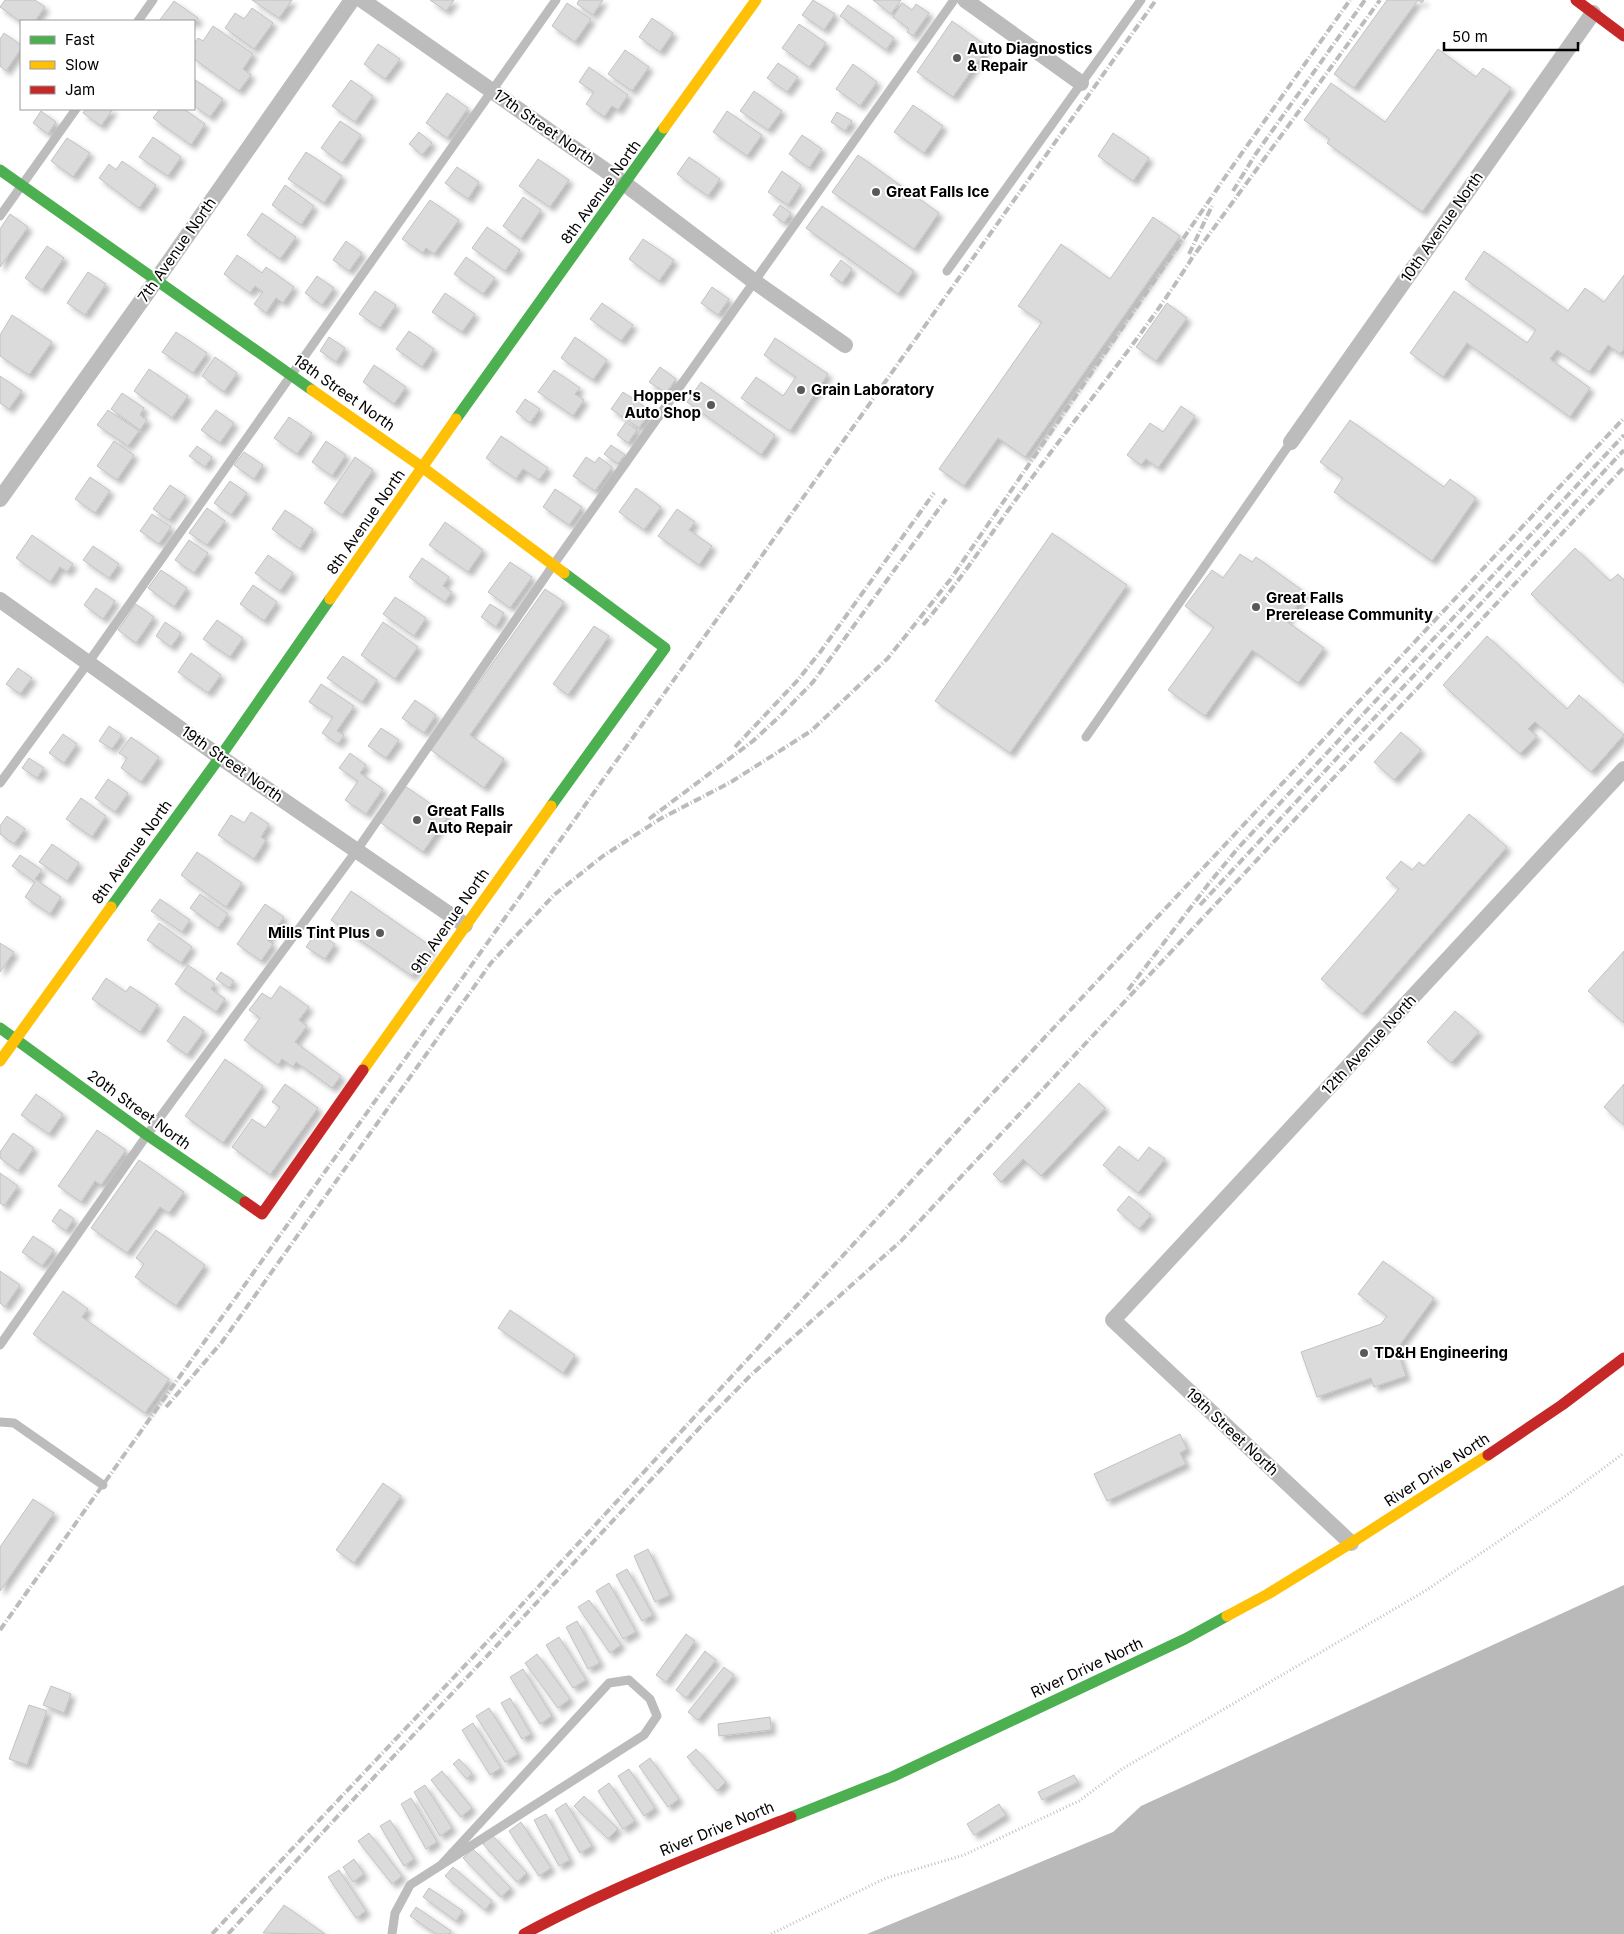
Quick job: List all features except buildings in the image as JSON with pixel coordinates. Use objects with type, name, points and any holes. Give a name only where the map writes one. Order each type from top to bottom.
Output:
[{"type":"street","name":"7th Avenue North","points":[[0,499],[352,0]]},
{"type":"street","name":"17th Street North","points":[[362,0],[625,184],[756,282],[846,345]]},
{"type":"street","name":"8th Avenue North","points":[[0,1060],[220,757],[422,468],[756,0]]},
{"type":"street","points":[[965,0],[1081,83]]},
{"type":"street","points":[[1576,0],[1624,36]]},
{"type":"street","name":"10th Avenue North","points":[[1291,442],[1593,13]]},
{"type":"street","name":"18th Street North","points":[[0,170],[157,279],[422,468],[665,648]]},
{"type":"street","name":"19th Street North","points":[[0,600],[220,757],[465,925]]},
{"type":"street","name":"9th Avenue North","points":[[262,1214],[465,925],[665,648]]},
{"type":"street","name":"12th Avenue North","points":[[1113,1320],[1624,770]]},
{"type":"street","name":"20th Street North","points":[[0,1028],[147,1135],[262,1214]]},
{"type":"street","name":"19th Street North","points":[[1113,1320],[1351,1543]]},
{"type":"street","name":"River Drive North","points":[[524,1934],[576,1906],[661,1868],[892,1777],[1185,1639],[1268,1594],[1481,1460],[1562,1405],[1624,1358]]},
{"type":"lane","points":[[139,20],[153,0]]},
{"type":"lane","points":[[0,783],[88,663],[556,0]]},
{"type":"lane","points":[[0,1345],[147,1135],[357,850],[554,564],[756,282],[954,0]]},
{"type":"lane","points":[[946,271],[1141,0]]},
{"type":"lane","points":[[0,216],[75,110]]},
{"type":"lane","points":[[1086,737],[1291,442]]},
{"type":"lane","points":[[0,1422],[14,1423],[103,1485]]},
{"type":"lane","points":[[392,1934],[395,1913],[410,1885],[644,1734],[657,1716],[650,1699],[629,1680],[609,1682],[442,1864]]},
{"type":"path","points":[[771,1934],[886,1878],[964,1855],[1079,1801],[1122,1769],[1425,1591],[1567,1495],[1624,1453]]},
{"type":"shaded area","points":[[1624,1585],[1624,1934],[867,1934],[1113,1832],[1141,1806]]},
{"type":"railway","points":[[0,1630],[1156,0]]},
{"type":"railway","points":[[166,1407],[222,1342],[491,963],[554,895],[603,856],[660,819],[731,782],[811,731],[888,658],[950,580],[1230,170],[1350,0]]},
{"type":"railway","points":[[1233,191],[1255,155],[1365,0]]},
{"type":"railway","points":[[923,625],[951,590],[1031,479],[1154,315],[1192,258],[1380,0]]},
{"type":"railway","points":[[1189,254],[1212,206]]},
{"type":"railway","points":[[212,1934],[505,1623],[975,1112],[1624,418]]},
{"type":"railway","points":[[1128,990],[1239,847],[1624,435]]},
{"type":"railway","points":[[1200,905],[1624,450]]},
{"type":"railway","points":[[228,1934],[704,1423],[751,1375],[901,1241],[1624,467]]},
{"type":"railway","points":[[735,747],[797,681],[821,651],[934,493]]},
{"type":"railway","points":[[649,819],[753,741],[813,682],[946,499]]},
{"type":"traffic: fast","points":[[456,419],[664,128]]},
{"type":"traffic: fast","points":[[0,170],[312,390]]},
{"type":"traffic: fast","points":[[551,806],[665,648],[564,573]]},
{"type":"traffic: fast","points":[[111,907],[220,757],[330,599]]},
{"type":"traffic: fast","points":[[0,1028],[147,1135],[245,1202]]},
{"type":"traffic: fast","points":[[791,1817],[892,1777],[1185,1639],[1227,1616]]},
{"type":"traffic: slow","points":[[664,128],[756,0]]},
{"type":"traffic: slow","points":[[312,390],[422,467],[564,573]]},
{"type":"traffic: slow","points":[[330,599],[456,419]]},
{"type":"traffic: slow","points":[[363,1070],[551,806]]},
{"type":"traffic: slow","points":[[0,1061],[111,907]]},
{"type":"traffic: slow","points":[[1227,1616],[1268,1594],[1351,1543],[1488,1455]]},
{"type":"traffic: jam","points":[[1576,0],[1624,36]]},
{"type":"traffic: jam","points":[[245,1202],[262,1214],[363,1070]]},
{"type":"traffic: jam","points":[[1488,1455],[1562,1405],[1624,1358]]},
{"type":"traffic: jam","points":[[524,1934],[622,1886],[791,1817]]},
{"type":"place","name":"Auto Diagnostics & Repair","points":[[957,58]]},
{"type":"place","name":"Great Falls Ice","points":[[876,192]]},
{"type":"place","name":"Grain Laboratory","points":[[801,390]]},
{"type":"place","name":"Hopper's Auto Shop","points":[[711,405]]},
{"type":"place","name":"Great Falls Prerelease Community","points":[[1256,607]]},
{"type":"place","name":"Great Falls Auto Repair","points":[[417,820]]},
{"type":"place","name":"Mills Tint Plus","points":[[380,933]]},
{"type":"place","name":"TD&H Engineering","points":[[1364,1353]]}]
